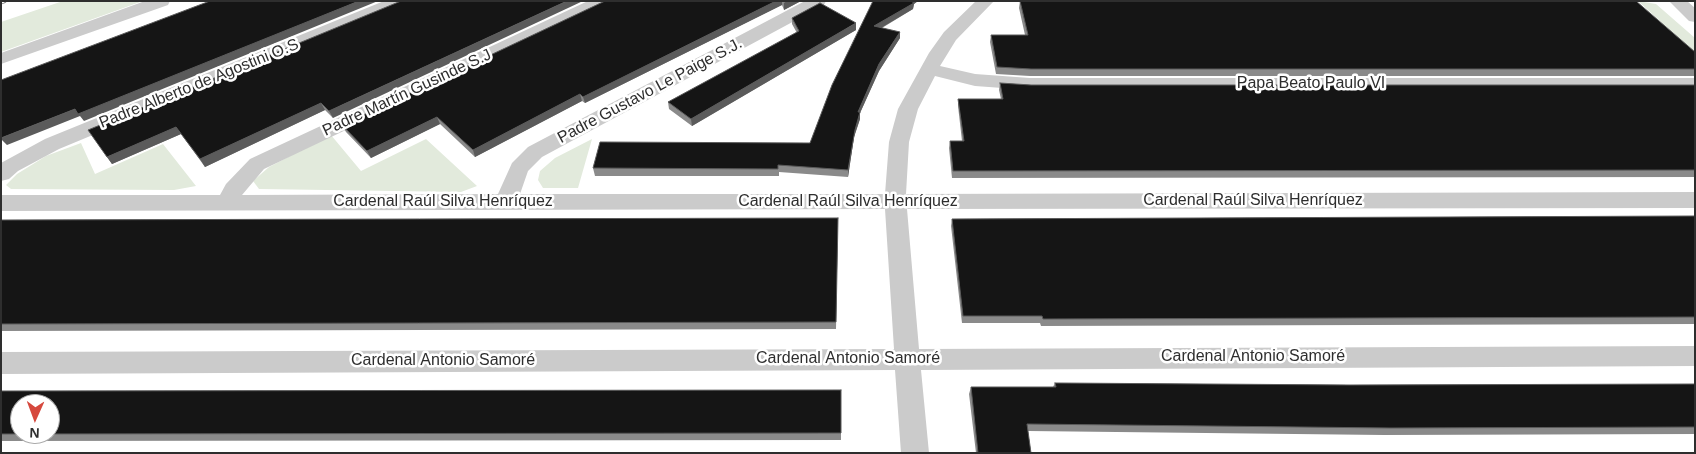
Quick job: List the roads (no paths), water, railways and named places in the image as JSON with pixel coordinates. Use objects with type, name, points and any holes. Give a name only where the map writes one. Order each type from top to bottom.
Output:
[{"type":"street","points":[[1,59],[162,1]]},
{"type":"street","name":"Padre Alberto de Agostini O.S","points":[[1,174],[10,166],[52,144],[400,1]]},
{"type":"street","name":"Padre Martín Gusinde S.J","points":[[226,203],[234,189],[257,164],[602,1]]},
{"type":"street","name":"Padre Gustavo Le Paige S.J.","points":[[506,202],[519,168],[535,152],[818,1]]},
{"type":"street","points":[[914,453],[895,202],[899,142],[908,109],[928,69],[950,36],[986,1]]},
{"type":"street","points":[[1676,1],[1695,17]]},
{"type":"street","name":"Papa Beato Paulo VI","points":[[928,69],[975,80],[1030,84],[1695,84]]},
{"type":"street","name":"Cardenal Raúl Silva Henríquez","points":[[1,203],[1695,200]]},
{"type":"street","name":"Cardenal Antonio Samoré","points":[[1,363],[1695,356]]}]
